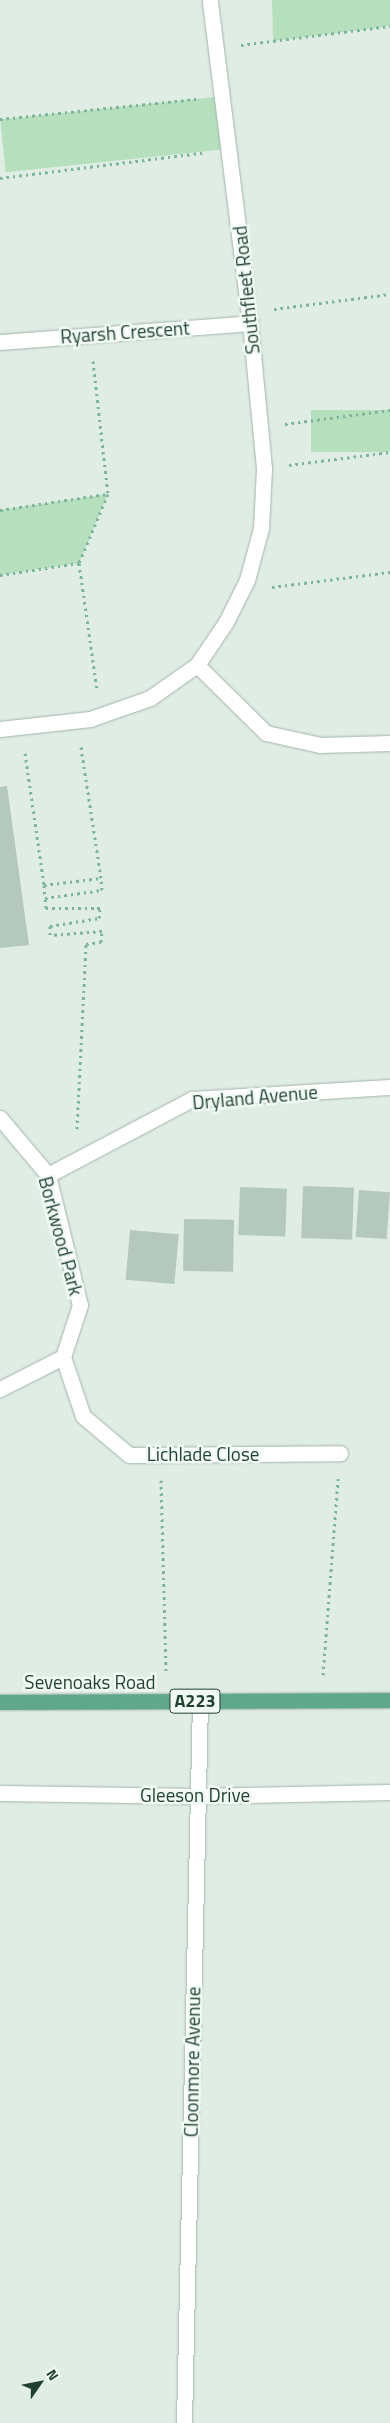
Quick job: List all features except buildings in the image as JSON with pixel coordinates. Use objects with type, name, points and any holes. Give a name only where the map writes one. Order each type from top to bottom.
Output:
[{"type":"main road","name":"Sevenoaks Road","points":[[0,1702],[390,1700]]},
{"type":"street","name":"Southfleet Road","points":[[197,665],[226,622],[244,585],[261,528],[264,468],[224,96],[210,0]]},
{"type":"street","name":"Ryarsh Crescent","points":[[0,342],[90,335],[249,317]]},
{"type":"street","points":[[0,728],[101,716],[150,698],[197,665],[266,733],[320,745],[390,743]]},
{"type":"street","name":"Dryland Avenue","points":[[48,1174],[192,1099],[390,1087]]},
{"type":"street","name":"Borkwood Park","points":[[0,1118],[48,1174],[80,1305],[63,1357]]},
{"type":"street","points":[[0,1389],[63,1357]]},
{"type":"street","name":"Lichlade Close","points":[[63,1357],[83,1416],[129,1455],[340,1453]]},
{"type":"street","name":"Cloonmore Avenue","points":[[184,2423],[200,1701]]},
{"type":"street","name":"Gleeson Drive","points":[[0,1793],[197,1796],[390,1792]]},
{"type":"path","points":[[218,48],[390,26]]},
{"type":"path","points":[[0,119],[224,96]]},
{"type":"path","points":[[0,178],[230,150]]},
{"type":"path","points":[[249,317],[390,294]]},
{"type":"path","points":[[90,335],[108,494],[78,563],[101,716]]},
{"type":"path","points":[[260,427],[390,410]]},
{"type":"path","points":[[264,468],[390,452]]},
{"type":"path","points":[[0,510],[108,494]]},
{"type":"path","points":[[0,575],[78,563]]},
{"type":"path","points":[[244,585],[390,572]]},
{"type":"path","points":[[45,898],[102,890],[77,719]]},
{"type":"path","points":[[21,726],[46,908],[100,908],[99,918],[50,926],[50,935],[102,932],[101,942],[86,944],[76,1160]]},
{"type":"path","points":[[44,886],[101,878]]},
{"type":"path","points":[[320,1701],[340,1453]]},
{"type":"path","points":[[161,1455],[167,1702]]},
{"type":"green space","points":[[272,0],[390,0],[390,26],[273,41]]},
{"type":"green space","points":[[224,96],[230,149],[6,172],[0,120]]},
{"type":"green space","points":[[311,410],[390,410],[390,452],[311,452]]},
{"type":"green space","points":[[108,494],[79,563],[0,575],[0,510]]}]
